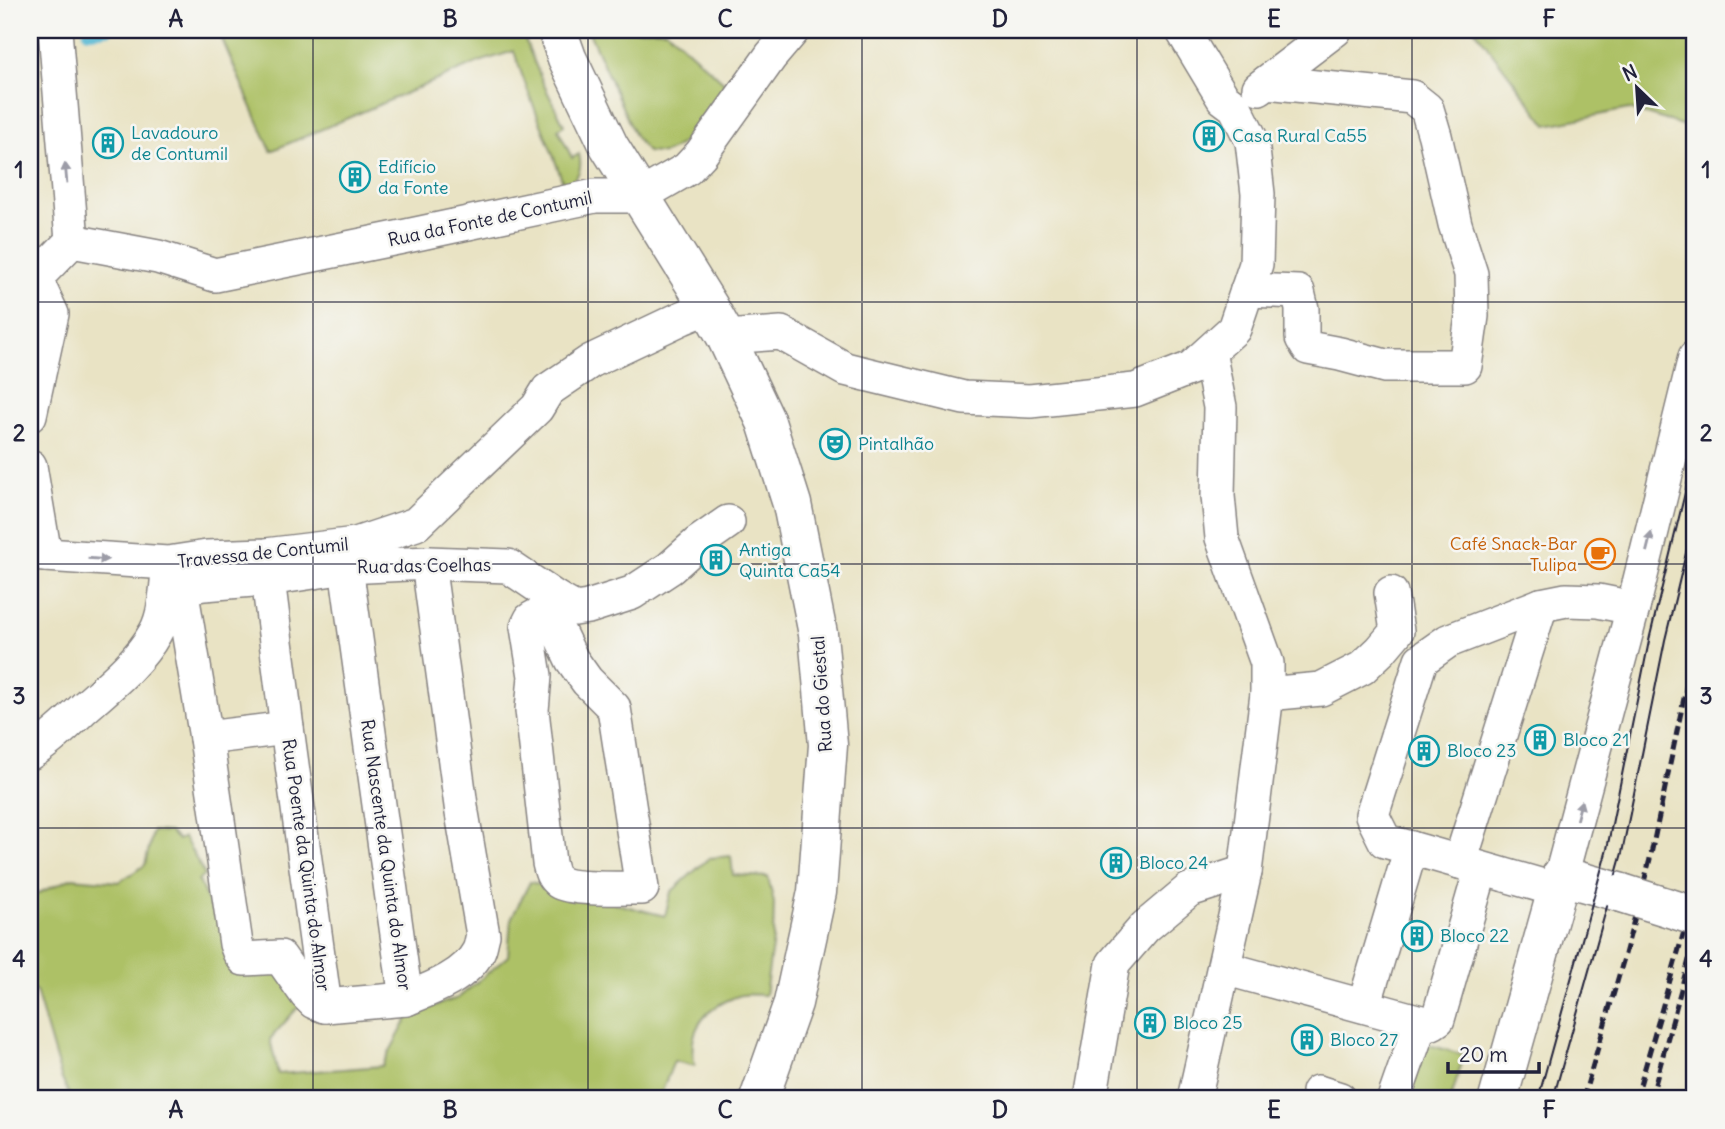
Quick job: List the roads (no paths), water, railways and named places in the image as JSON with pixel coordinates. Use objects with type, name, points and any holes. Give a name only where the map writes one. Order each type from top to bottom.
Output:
[{"type":"street","points":[[30,415],[52,314],[33,282],[72,241],[55,30]]},
{"type":"street","points":[[557,30],[567,58],[609,146],[718,322],[780,333],[845,369],[964,398],[1030,401],[1135,390],[1191,368],[1234,329],[1256,264],[1258,194],[1252,141],[1236,107],[1223,98],[1182,30]]},
{"type":"street","points":[[640,196],[687,169],[701,154],[771,56],[793,30]]},
{"type":"street","points":[[1236,107],[1335,30]]},
{"type":"street","points":[[1247,290],[1298,292],[1302,309],[1302,338],[1308,348],[1385,366],[1465,366],[1472,316],[1471,274],[1455,224],[1436,136],[1427,110],[1412,97],[1267,82]]},
{"type":"street","name":"Rua da Fonte de Contumil","points":[[72,241],[158,257],[215,275],[595,196],[640,196]]},
{"type":"street","name":"Travessa de Contumil","points":[[37,555],[172,581],[207,557],[266,555],[356,544],[416,524],[537,408],[548,390],[591,361],[682,318],[718,322]]},
{"type":"street","name":"Rua do Giestal","points":[[718,322],[766,422],[792,504],[818,634],[828,745],[817,892],[793,1003],[759,1099]]},
{"type":"street","points":[[1194,1099],[1245,872],[1267,694],[1267,663],[1222,538],[1218,496],[1220,407],[1209,352]]},
{"type":"street","points":[[1497,1099],[1633,608],[1695,357]]},
{"type":"street","points":[[30,466],[37,555]]},
{"type":"street","name":"Rua das Coelhas","points":[[172,581],[204,584],[268,579],[346,567],[428,563],[508,566],[554,607],[575,609],[632,593],[670,568],[698,542],[728,522]]},
{"type":"street","name":"Rua Nascente da Quinta do Almor","points":[[346,567],[406,999],[435,987],[464,968],[479,951],[483,935],[462,813],[428,563]]},
{"type":"street","name":"Rua Poente da Quinta do Almor","points":[[172,581],[206,738],[239,952],[244,959],[280,957],[306,994],[314,1002],[326,1006],[268,579]]},
{"type":"street","points":[[30,753],[44,745],[136,658],[156,631],[172,581]]},
{"type":"street","points":[[1267,694],[1321,689],[1362,668],[1397,631],[1391,593]]},
{"type":"street","points":[[1633,608],[1576,600],[1541,606],[1448,641],[1421,660],[1372,815],[1385,841],[1471,866],[1622,893],[1695,916]]},
{"type":"street","points":[[1224,968],[1421,1022],[1432,1023],[1438,1019],[1471,866],[1541,606]]},
{"type":"street","points":[[554,607],[572,660],[587,681],[614,708],[642,888],[561,884],[552,875],[532,710],[535,676],[527,627],[531,619],[554,607]]},
{"type":"street","points":[[206,738],[287,728]]},
{"type":"street","points":[[1364,1006],[1411,848]]},
{"type":"street","points":[[1090,1099],[1113,964],[1144,926],[1189,890],[1245,872]]},
{"type":"street","points":[[326,1006],[406,999]]},
{"type":"street","points":[[1394,1099],[1421,1022]]},
{"type":"waterway","points":[[87,33],[109,30]]},
{"type":"tram line","points":[[1538,1099],[1607,849],[1650,636],[1695,452]]},
{"type":"tram line","points":[[1553,1099],[1622,853],[1665,640],[1695,516]]},
{"type":"railway","points":[[1583,1099],[1650,859],[1695,646]]},
{"type":"railway","points":[[1636,1099],[1695,893]]},
{"type":"railway","points":[[1651,1099],[1695,938]]},
{"type":"place","name":"Casa Rural Ca55","points":[[1209,136]]},
{"type":"place","name":"Lavadouro de Contumil","points":[[108,143]]},
{"type":"place","name":"Edifício da Fonte","points":[[355,177]]},
{"type":"place","name":"Pintalhão","points":[[835,444]]},
{"type":"place","name":"Café Snack-Bar Tulipa","points":[[1600,554]]},
{"type":"place","name":"Antiga Quinta Ca54","points":[[716,560]]},
{"type":"place","name":"Bloco 21","points":[[1540,740]]},
{"type":"place","name":"Bloco 23","points":[[1424,751]]},
{"type":"place","name":"Bloco 24","points":[[1116,863]]},
{"type":"place","name":"Bloco 22","points":[[1417,936]]},
{"type":"place","name":"Bloco 25","points":[[1150,1023]]},
{"type":"place","name":"Bloco 27","points":[[1307,1040]]}]
